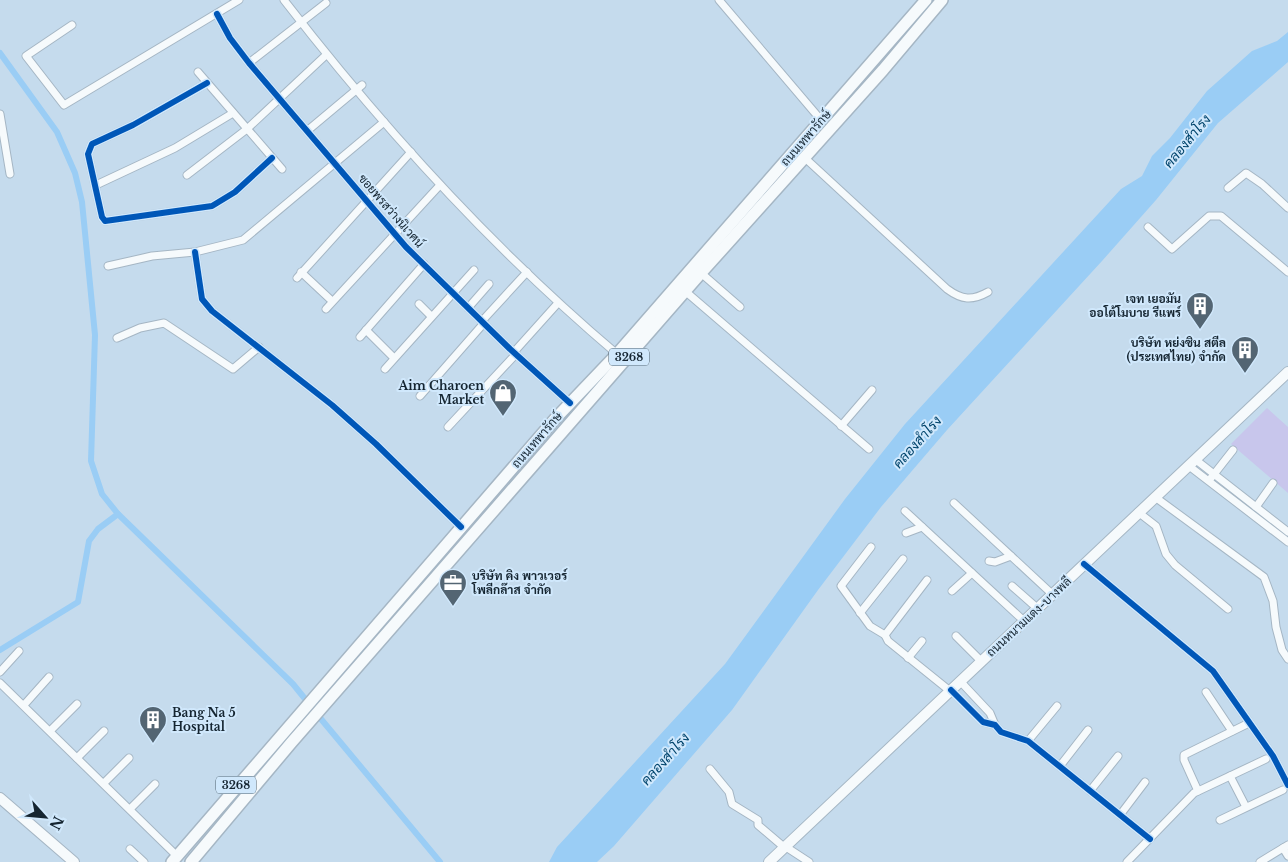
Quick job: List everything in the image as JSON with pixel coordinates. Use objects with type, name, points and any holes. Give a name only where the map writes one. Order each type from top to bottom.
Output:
[{"type":"main road","name":"ถนนเทพารักษ์","points":[[174,859],[313,696],[926,0]]},
{"type":"main road","name":"ถนนเทพารักษ์","points":[[191,862],[685,291],[805,158],[942,0]]},
{"type":"main road","points":[[907,21],[917,30]]},
{"type":"main road","name":"ถนนหนามแดง-บางพลี","points":[[769,862],[1288,372]]},
{"type":"main road","points":[[0,798],[74,862]]},
{"type":"street","points":[[72,25],[26,56],[64,105],[239,0]]},
{"type":"street","points":[[284,0],[355,90],[440,185],[558,304],[616,354]]},
{"type":"street","points":[[719,0],[821,120]]},
{"type":"street","points":[[249,63],[326,3]]},
{"type":"street","name":"ซอยพรสว่างนิเวศน์","points":[[217,14],[230,38],[249,63],[394,233],[468,308],[570,403]]},
{"type":"street","points":[[187,175],[248,129],[326,55]]},
{"type":"street","points":[[198,72],[282,169]]},
{"type":"street","points":[[207,82],[133,125],[92,144],[88,154],[102,217],[105,221],[212,206],[235,192],[272,158]]},
{"type":"street","points":[[307,131],[362,85]]},
{"type":"street","points":[[96,185],[175,148],[233,113]]},
{"type":"street","points":[[0,114],[10,174]]},
{"type":"street","points":[[108,266],[152,256],[196,252],[243,240],[384,122]]},
{"type":"street","points":[[332,302],[299,275],[410,152]]},
{"type":"street","points":[[805,158],[954,294],[973,299],[988,292]]},
{"type":"street","points":[[1228,188],[1246,173],[1262,184],[1288,208]]},
{"type":"street","points":[[326,309],[440,185]]},
{"type":"street","points":[[1148,227],[1172,249],[1209,216],[1221,216],[1288,272]]},
{"type":"street","points":[[196,252],[202,299],[212,311],[259,347],[376,444],[461,527]]},
{"type":"street","points":[[360,337],[424,264]]},
{"type":"street","points":[[385,369],[452,292],[474,270]]},
{"type":"street","points":[[420,396],[527,272]]},
{"type":"street","points":[[702,273],[740,306]]},
{"type":"street","points":[[468,308],[489,284]]},
{"type":"street","points":[[685,291],[869,450]]},
{"type":"street","points":[[419,304],[431,316]]},
{"type":"street","points":[[448,427],[558,304]]},
{"type":"street","points":[[117,338],[140,328],[164,323],[233,369],[259,347]]},
{"type":"street","points":[[366,330],[394,358]]},
{"type":"street","points":[[841,426],[872,390]]},
{"type":"street","points":[[1211,478],[1233,450]]},
{"type":"street","points":[[1192,463],[1288,542]]},
{"type":"street","points":[[1211,478],[1256,507],[1288,532]]},
{"type":"street","points":[[1256,507],[1273,483]]},
{"type":"street","points":[[1155,497],[1264,578],[1273,601],[1276,627],[1282,650],[1288,659]]},
{"type":"street","points":[[954,503],[1052,594]]},
{"type":"street","points":[[905,511],[1024,620]]},
{"type":"street","points":[[1138,512],[1156,526],[1166,554],[1175,566],[1228,609]]},
{"type":"street","points":[[906,533],[922,527]]},
{"type":"street","points":[[871,547],[841,586],[870,626],[885,635],[888,641],[950,691],[983,722],[995,725]]},
{"type":"street","points":[[990,561],[995,562],[1011,556]]},
{"type":"street","points":[[860,613],[903,559]]},
{"type":"street","points":[[1084,564],[1214,671],[1273,756],[1285,787],[1220,820]]},
{"type":"street","points":[[952,591],[972,574]]},
{"type":"street","points":[[885,635],[927,580]]},
{"type":"street","points":[[1012,586],[1037,608]]},
{"type":"street","points":[[956,636],[981,662]]},
{"type":"street","points":[[908,658],[922,641]]},
{"type":"street","points":[[0,672],[19,651]]},
{"type":"street","points":[[24,705],[49,677]]},
{"type":"street","points":[[960,681],[990,712],[995,725],[1001,732],[1028,741],[1150,839]]},
{"type":"street","points":[[0,683],[131,808],[174,859]]},
{"type":"street","points":[[1206,692],[1232,731]]},
{"type":"street","points":[[50,731],[77,704]]},
{"type":"street","points":[[1028,741],[1057,706]]},
{"type":"street","points":[[1198,791],[1184,760],[1184,755],[1247,724]]},
{"type":"street","points":[[77,758],[104,730]]},
{"type":"street","points":[[1060,766],[1088,730]]},
{"type":"street","points":[[1090,791],[1118,756]]},
{"type":"street","points":[[104,783],[129,758]]},
{"type":"street","points":[[1126,862],[1198,791],[1266,759]]},
{"type":"street","points":[[710,769],[729,792],[732,804],[758,820],[758,825],[809,862]]},
{"type":"street","points":[[1230,776],[1246,807]]},
{"type":"street","points":[[1120,815],[1145,782]]},
{"type":"street","points":[[131,808],[155,784]]},
{"type":"street","points":[[1260,862],[1285,846],[1288,856]]},
{"type":"street","points":[[130,849],[144,862]]},
{"type":"shaded area","points":[[1267,408],[1288,427],[1288,493],[1231,444]]},
{"type":"water","name":"คลองสำโรง","points":[[1288,32],[1288,62],[1218,123],[1156,200],[947,430],[881,507],[818,590],[732,710],[614,846],[597,862],[549,862],[557,847],[725,664],[845,499],[905,424],[1121,189],[1142,176],[1152,156],[1170,138],[1207,91],[1252,51],[1277,41]]},
{"type":"waterway","points":[[0,53],[57,132],[75,173],[82,202],[95,335],[91,461],[102,494],[118,514],[293,684],[310,705]]},
{"type":"waterway","points":[[0,650],[78,602],[89,541],[98,529],[118,514]]},
{"type":"waterway","points":[[316,713],[440,862]]},
{"type":"cycle path","points":[[217,14],[230,38],[249,63],[406,247],[510,349],[570,403]]},
{"type":"cycle path","points":[[207,83],[133,125],[92,144],[88,154],[102,217],[105,221],[212,206],[235,192],[272,158]]},
{"type":"cycle path","points":[[195,252],[202,299],[212,311],[332,405],[376,444],[461,527]]},
{"type":"cycle path","points":[[1084,564],[1213,671],[1273,756],[1288,785]]},
{"type":"cycle path","points":[[951,690],[983,722],[995,725],[1001,732],[1028,741],[1150,839]]},
{"type":"place","name":"เจท เยอมัน ออโต้โมบาย รีแพร์","points":[[1200,330]]},
{"type":"place","name":"บริษัท หย่งซิน สตีล (ประเทศไทย) จํากัด","points":[[1245,374]]},
{"type":"place","name":"Aim Charoen Market","points":[[503,417]]},
{"type":"place","name":"บริษัท คิง พาวเวอร์ โพลีกล๊าส จำกัด","points":[[453,607]]},
{"type":"place","name":"Bang Na 5 Hospital","points":[[153,744]]}]
